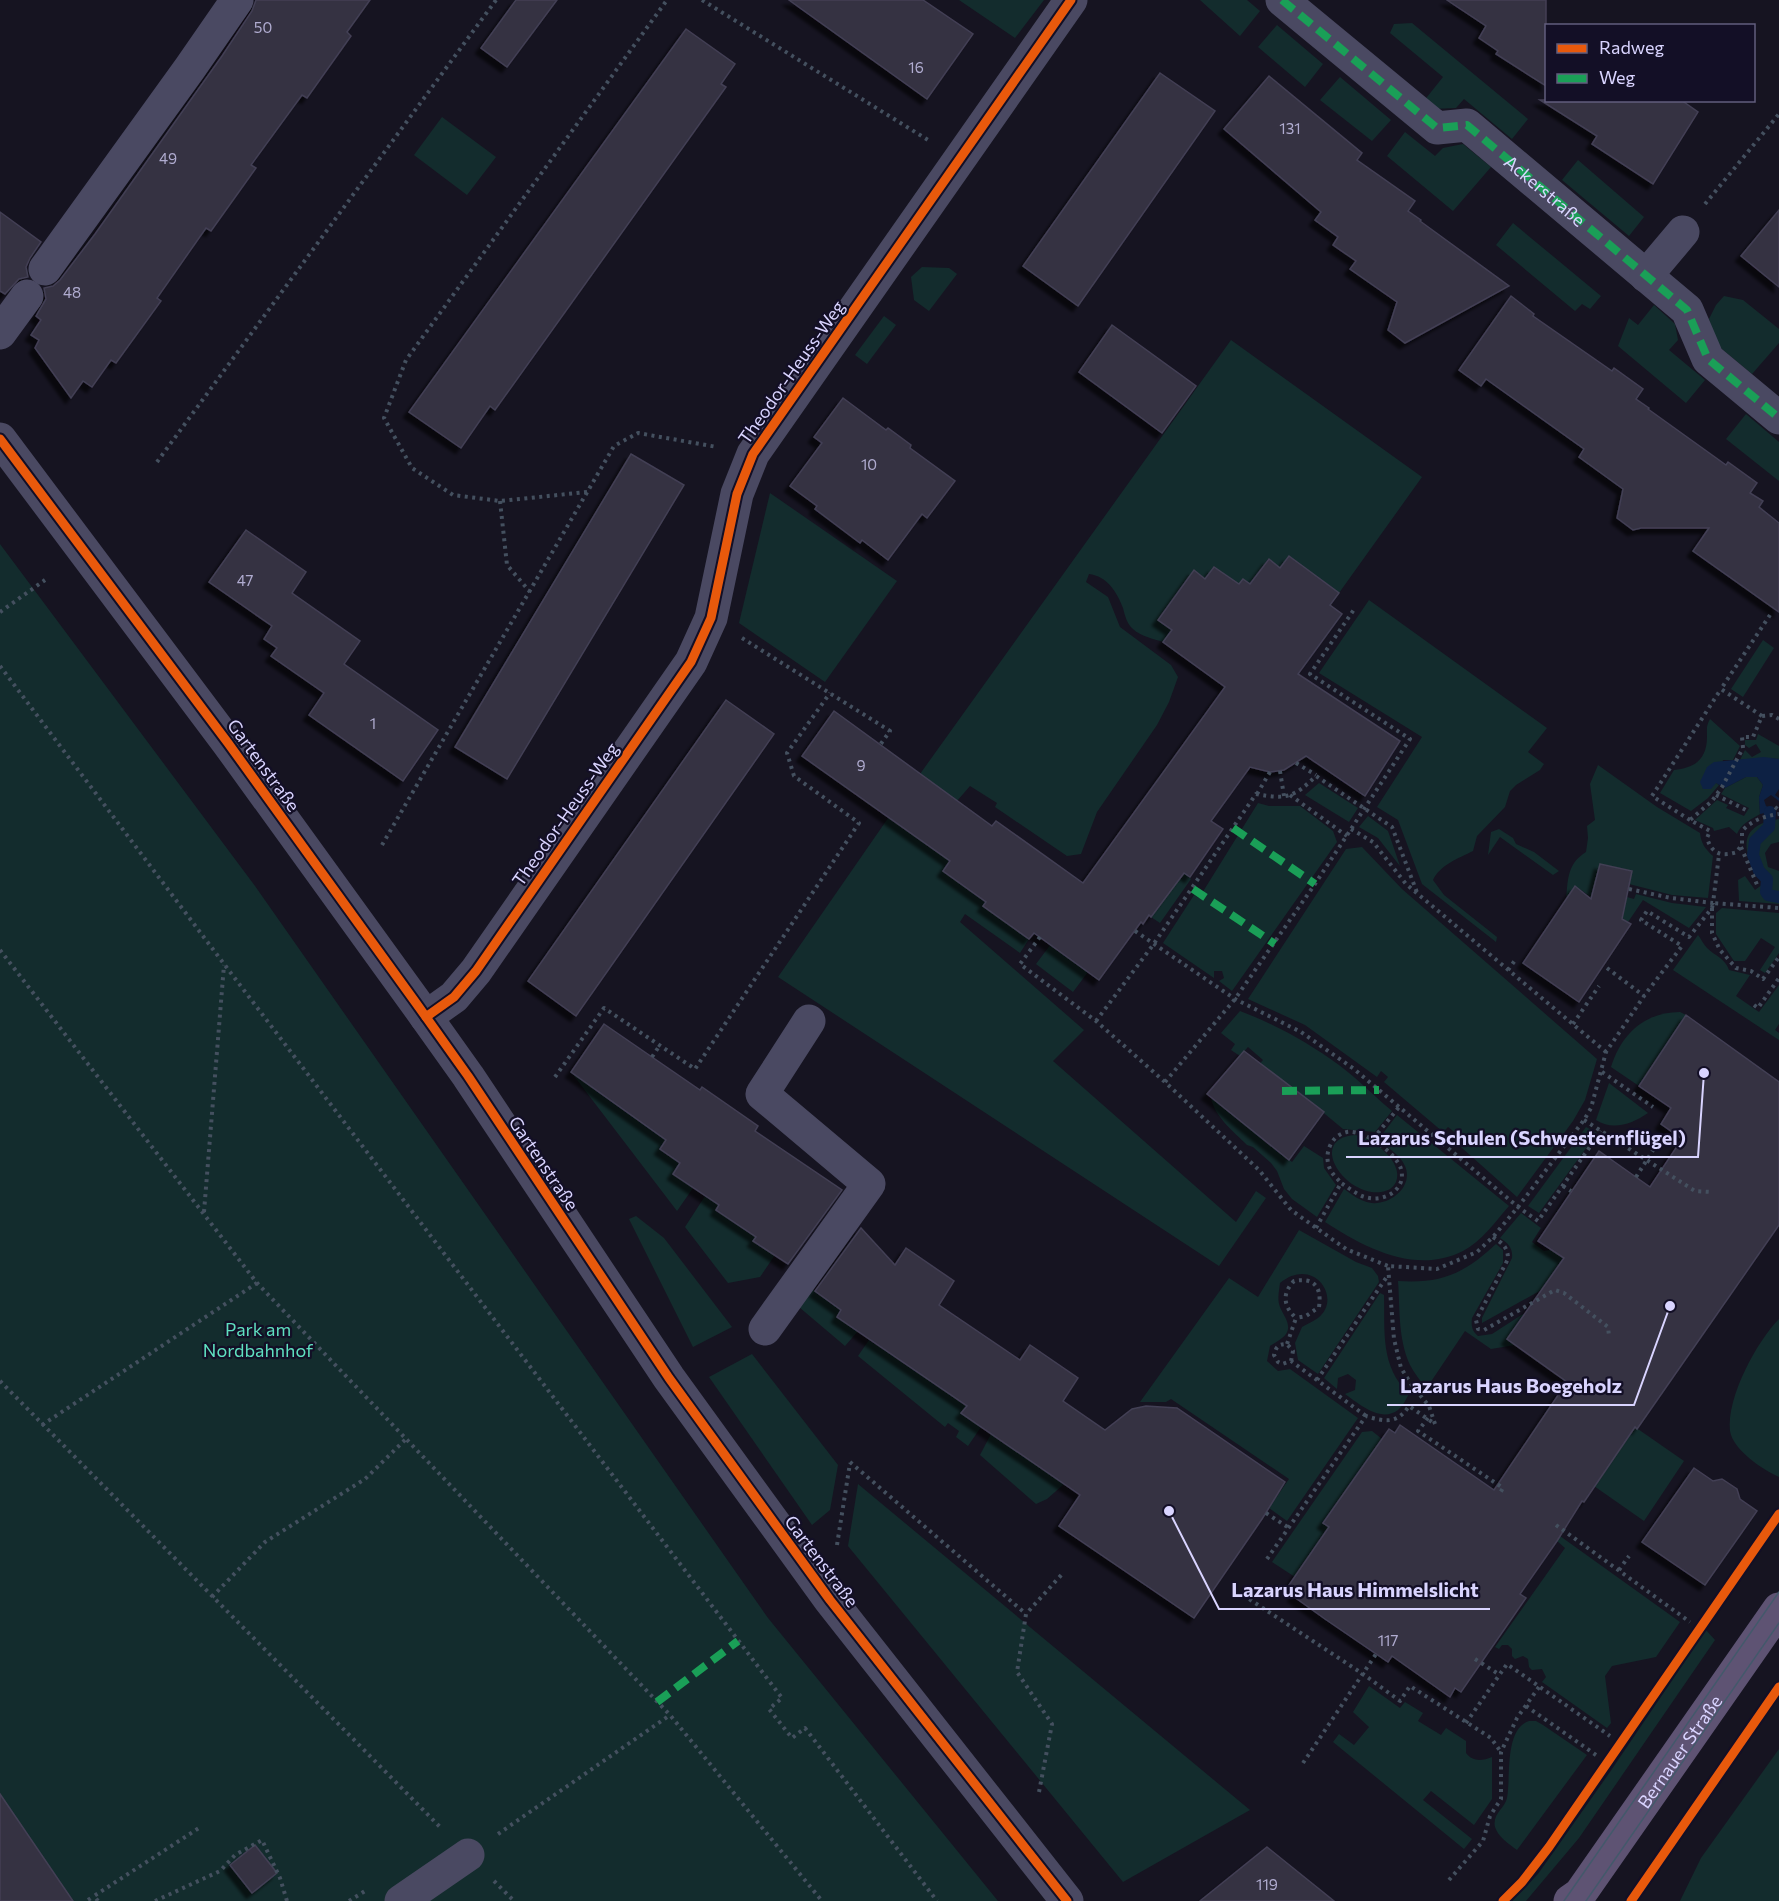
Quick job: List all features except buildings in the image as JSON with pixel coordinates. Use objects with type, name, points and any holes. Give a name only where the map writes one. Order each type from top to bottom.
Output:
[{"type":"main road","name":"Bernauer Straße","points":[[1576,1899],[1779,1609]]},
{"type":"street","points":[[45,269],[237,0]]},
{"type":"street","name":"Theodor-Heuss-Weg","points":[[426,1017],[454,997],[476,971],[691,662],[711,618],[737,494],[753,454],[1071,0]]},
{"type":"street","name":"Ackerstraße","points":[[1282,0],[1437,128],[1467,125],[1687,310],[1708,359],[1779,418]]},
{"type":"street","points":[[1646,276],[1683,232]]},
{"type":"street","points":[[0,333],[27,296]]},
{"type":"street","name":"Gartenstraße","points":[[0,439],[228,743],[426,1017],[468,1076],[669,1378],[830,1600],[1067,1901]]},
{"type":"street","points":[[765,1329],[870,1184],[762,1094],[809,1021]]},
{"type":"street","points":[[401,1901],[468,1855]]},
{"type":"path","points":[[157,462],[496,0]]},
{"type":"path","points":[[587,492],[500,501],[453,495],[412,468],[384,418],[406,360],[667,0]]},
{"type":"path","points":[[702,0],[959,160]]},
{"type":"path","points":[[1683,232],[1779,114]]},
{"type":"path","points":[[382,845],[614,446],[638,434],[753,454]]},
{"type":"path","points":[[500,501],[507,565],[530,592]]},
{"type":"path","points":[[0,612],[45,580]]},
{"type":"path","points":[[1165,1082],[1235,999],[1366,808],[1410,739],[1310,674],[1355,608]]},
{"type":"path","points":[[1741,846],[1734,853],[1719,855],[1712,850],[1707,838],[1710,831],[1652,796],[1770,615]]},
{"type":"path","points":[[711,618],[890,731],[880,745]]},
{"type":"path","points":[[0,666],[782,1698],[769,1710],[792,1738],[805,1728],[937,1901]]},
{"type":"path","points":[[1721,689],[1762,716],[1772,715],[1779,719]]},
{"type":"path","points":[[555,1077],[604,1008],[695,1069],[859,823],[794,776],[787,753],[830,693]]},
{"type":"path","points":[[1690,820],[1722,787],[1743,748],[1742,737],[1753,737],[1762,716]]},
{"type":"path","points":[[1296,763],[1392,827],[1418,895]]},
{"type":"path","points":[[1280,771],[1284,796]]},
{"type":"path","points":[[1096,1021],[1154,945],[1270,772]]},
{"type":"path","points":[[1256,794],[1278,798],[1290,795],[1299,792],[1316,776]]},
{"type":"path","points":[[1290,795],[1347,836]]},
{"type":"path","points":[[1716,795],[1748,811]]},
{"type":"path","points":[[1758,888],[1741,846],[1742,831],[1764,816],[1779,813],[1775,807]]},
{"type":"path","points":[[1351,829],[1374,842],[1406,884],[1418,895],[1606,1052]]},
{"type":"path","points":[[1719,855],[1712,933],[1720,950],[1736,968],[1750,971],[1763,979],[1779,957]]},
{"type":"path","points":[[1629,889],[1713,905],[1779,908]]},
{"type":"path","points":[[1040,937],[1020,964],[1096,1021],[1165,1082],[1259,1170],[1284,1203],[1346,1249],[1388,1266],[1437,1269],[1477,1252],[1493,1237],[1584,1120],[1591,1108],[1606,1052],[1644,996],[1713,905]]},
{"type":"path","points":[[1682,946],[1641,921],[1647,911],[1689,937]]},
{"type":"path","points":[[1134,931],[1235,999],[1300,1032],[1354,1069],[1518,1207],[1538,1221],[1601,1131]]},
{"type":"path","points":[[0,950],[257,1283],[670,1715],[822,1901]]},
{"type":"path","points":[[1508,970],[1516,959]]},
{"type":"path","points":[[203,1214],[224,964]]},
{"type":"path","points":[[1606,968],[1644,996]]},
{"type":"path","points":[[1754,1005],[1758,1008],[1779,978]]},
{"type":"path","points":[[1574,1024],[1599,986]]},
{"type":"path","points":[[652,1057],[660,1045]]},
{"type":"path","points":[[1602,1072],[1653,1107]]},
{"type":"path","points":[[1374,1139],[1399,1107]]},
{"type":"path","points":[[1584,1120],[1695,1191],[1712,1192]]},
{"type":"path","points":[[1347,1132],[1363,1133],[1374,1139],[1397,1160],[1402,1171],[1397,1189],[1390,1196],[1364,1197],[1341,1183],[1329,1167],[1328,1155],[1330,1144],[1334,1139],[1347,1132]]},
{"type":"path","points":[[1636,1177],[1662,1137]]},
{"type":"path","points":[[1316,1228],[1341,1183]]},
{"type":"path","points":[[1563,1186],[1571,1191]]},
{"type":"path","points":[[1493,1237],[1504,1245],[1508,1259],[1476,1320],[1478,1329],[1484,1330],[1555,1290],[1564,1293],[1608,1327],[1609,1336]]},
{"type":"path","points":[[1291,1361],[1366,1416],[1381,1420],[1394,1420],[1402,1416],[1409,1406],[1435,1424],[1430,1406],[1401,1368],[1394,1339],[1388,1266]]},
{"type":"path","points":[[1317,1380],[1389,1275]]},
{"type":"path","points":[[1303,1279],[1312,1281],[1319,1289],[1319,1307],[1306,1316],[1296,1318],[1286,1303],[1285,1294],[1288,1287],[1294,1281],[1303,1279]]},
{"type":"path","points":[[42,1425],[257,1283]]},
{"type":"path","points":[[1287,1344],[1296,1318]]},
{"type":"path","points":[[1280,1344],[1287,1344],[1293,1351],[1291,1361],[1282,1364],[1278,1362],[1274,1355],[1276,1347],[1280,1344]]},
{"type":"path","points":[[0,1381],[514,1901]]},
{"type":"path","points":[[1267,1559],[1366,1416]]},
{"type":"path","points":[[1428,1418],[1418,1431],[1503,1488],[1500,1494]]},
{"type":"path","points":[[212,1597],[265,1542],[365,1479],[406,1438]]},
{"type":"path","points":[[837,1546],[850,1462],[1026,1614]]},
{"type":"path","points":[[1266,1513],[1289,1528]]},
{"type":"path","points":[[1557,1525],[1690,1622]]},
{"type":"path","points":[[1619,1570],[1629,1556]]},
{"type":"path","points":[[1040,1792],[1053,1724],[1017,1672],[1026,1614],[1064,1572]]},
{"type":"path","points":[[1243,1595],[1400,1701],[1410,1686],[1491,1738],[1501,1752]]},
{"type":"path","points":[[1303,1762],[1376,1654]]},
{"type":"path","points":[[1475,1659],[1500,1675]]},
{"type":"path","points":[[1466,1723],[1507,1664],[1610,1736]]},
{"type":"path","points":[[1449,1880],[1483,1841],[1490,1816],[1501,1799],[1501,1752],[1517,1718],[1539,1687]]},
{"type":"path","points":[[1526,1706],[1596,1755]]},
{"type":"path","points":[[468,1855],[670,1715]]},
{"type":"path","points":[[88,1900],[200,1828]]},
{"type":"path","points":[[155,1901],[220,1870],[235,1855],[262,1840],[288,1901]]},
{"type":"path","points":[[94,1896],[98,1901]]},
{"type":"green space","points":[[959,0],[1044,0],[1015,38]]},
{"type":"green space","points":[[1200,0],[1247,0],[1260,11],[1240,36]]},
{"type":"green space","points":[[1412,23],[1528,119],[1512,139],[1464,99],[1456,108],[1432,109],[1423,102],[1443,77],[1390,33],[1394,24]]},
{"type":"green space","points":[[1277,25],[1323,64],[1305,87],[1258,47]]},
{"type":"green space","points":[[1340,77],[1391,120],[1372,141],[1320,100]]},
{"type":"green space","points":[[442,117],[496,157],[467,195],[414,155]]},
{"type":"green space","points":[[1405,132],[1435,156],[1443,148],[1463,144],[1491,167],[1453,211],[1387,156]]},
{"type":"green space","points":[[1578,160],[1644,217],[1629,236],[1562,180]]},
{"type":"green space","points":[[1513,223],[1601,296],[1590,309],[1582,304],[1575,311],[1496,245]]},
{"type":"green space","points":[[922,267],[949,268],[957,274],[929,311],[914,300],[911,277]]},
{"type":"green space","points":[[1724,296],[1743,300],[1779,329],[1779,343],[1752,374],[1717,345],[1709,319]]},
{"type":"green space","points":[[1654,305],[1675,324],[1678,340],[1669,350],[1705,380],[1686,403],[1618,346],[1629,318],[1638,325]]},
{"type":"green space","points":[[884,316],[896,325],[867,364],[855,355]]},
{"type":"green space","points":[[1231,340],[1422,477],[1339,593],[1289,556],[1280,568],[1268,559],[1250,584],[1243,579],[1239,584],[1205,579],[1194,570],[1158,620],[1172,630],[1163,642],[1133,629],[1121,602],[1106,581],[1089,574],[1086,582],[1108,597],[1120,627],[1171,665],[1178,677],[1157,725],[1097,812],[1081,854],[1067,856],[995,807],[997,803],[970,786],[957,801],[920,774]]},
{"type":"green space","points":[[1746,414],[1779,442],[1779,481],[1726,439]]},
{"type":"green space","points":[[770,493],[897,581],[825,682],[739,623]]},
{"type":"green space","name":"Park am Nordbahnhof","points":[[0,544],[255,886],[768,1618],[998,1901],[0,1901]]},
{"type":"green space","points":[[1369,600],[1547,728],[1528,752],[1544,764],[1540,770],[1510,791],[1505,807],[1477,836],[1473,851],[1445,866],[1433,880],[1444,895],[1497,937],[1496,942],[1422,884],[1398,820],[1377,807],[1422,737],[1319,673]]},
{"type":"green space","points":[[1763,640],[1774,648],[1743,697],[1731,689]]},
{"type":"green space","points":[[1710,719],[1740,746],[1733,760],[1723,760],[1716,783],[1719,785],[1708,798],[1691,811],[1660,793],[1674,770],[1688,767],[1702,757]]},
{"type":"green space","points":[[1758,734],[1779,746],[1779,759],[1740,760],[1745,750],[1752,757],[1761,752],[1756,744],[1749,748],[1745,745],[1745,740],[1756,740]]},
{"type":"green space","points":[[1598,765],[1657,807],[1700,833],[1704,846],[1713,856],[1708,898],[1672,895],[1629,884],[1632,871],[1601,864],[1625,903],[1627,897],[1634,899],[1636,894],[1672,903],[1706,907],[1689,928],[1643,900],[1628,922],[1575,886],[1566,900],[1572,867],[1586,852],[1587,826],[1595,820],[1590,784]]},
{"type":"green space","points":[[1746,777],[1757,777],[1763,785],[1759,797],[1760,814],[1743,825],[1737,834],[1729,827],[1714,831],[1713,828],[1695,820],[1717,800],[1728,805],[1726,808],[1744,816],[1749,808],[1721,794],[1725,788]]},
{"type":"green space","points":[[1319,783],[1358,808],[1349,822],[1305,795]]},
{"type":"green space","points":[[1258,803],[1269,806],[1300,806],[1333,831],[1337,842],[1232,991],[1219,981],[1224,978],[1222,971],[1214,971],[1214,978],[1163,943],[1194,895],[1199,898]]},
{"type":"green space","points":[[893,811],[950,861],[944,871],[986,902],[984,907],[1029,939],[1020,953],[965,914],[960,922],[1084,1030],[1053,1061],[1236,1222],[1256,1191],[1266,1198],[1219,1266],[778,977]]},
{"type":"green space","points":[[1368,816],[1388,831],[1400,866],[1378,838],[1359,827]]},
{"type":"green space","points":[[1779,819],[1779,842],[1771,844],[1765,853],[1768,867],[1779,871],[1779,904],[1739,901],[1738,880],[1745,876],[1755,890],[1763,884],[1748,853],[1749,835],[1754,828]]},
{"type":"green space","points":[[1499,829],[1513,838],[1516,844],[1534,852],[1559,871],[1553,875],[1500,837],[1488,855],[1491,832]]},
{"type":"green space","points":[[1362,847],[1402,889],[1597,1059],[1585,1100],[1573,1121],[1517,1197],[1453,1140],[1457,1134],[1448,1127],[1443,1132],[1384,1082],[1388,1077],[1381,1071],[1377,1077],[1305,1025],[1248,999],[1346,849]]},
{"type":"green space","points":[[1182,871],[1191,879],[1160,923],[1151,917],[1177,882]]},
{"type":"green space","points":[[1722,908],[1779,913],[1779,953],[1765,973],[1760,970],[1775,947],[1761,938],[1745,961],[1734,961],[1716,934],[1716,913]]},
{"type":"green space","points":[[1698,935],[1707,948],[1725,963],[1729,970],[1750,975],[1736,996],[1759,1012],[1779,985],[1779,1024],[1775,1030],[1779,1033],[1779,1040],[1673,970]]},
{"type":"green space","points":[[1051,944],[1088,972],[1073,992],[1036,964]]},
{"type":"green space","points":[[1240,1011],[1279,1028],[1316,1049],[1346,1070],[1392,1111],[1375,1132],[1343,1129],[1302,1095],[1289,1113],[1247,1078],[1263,1060],[1248,1047],[1240,1056],[1231,1050],[1235,1044],[1221,1033]]},
{"type":"green space","points":[[1680,1012],[1686,1015],[1639,1086],[1611,1067],[1621,1044],[1636,1027],[1656,1016]]},
{"type":"green space","points":[[571,1072],[666,1140],[660,1150],[680,1163],[673,1174],[693,1188],[677,1211]]},
{"type":"green space","points":[[1609,1083],[1648,1113],[1636,1120],[1616,1126],[1596,1120]]},
{"type":"green space","points":[[1211,1098],[1292,1162],[1304,1146],[1323,1158],[1324,1168],[1336,1185],[1317,1217],[1292,1199],[1284,1189],[1271,1163],[1253,1147],[1247,1145],[1225,1123],[1216,1111]]},
{"type":"green space","points":[[1397,1115],[1509,1206],[1482,1237],[1463,1251],[1445,1258],[1409,1259],[1374,1249],[1325,1222],[1344,1189],[1359,1199],[1372,1203],[1388,1200],[1402,1190],[1407,1174],[1405,1166],[1398,1155],[1381,1143],[1381,1136]]},
{"type":"green space","points":[[1586,1127],[1597,1133],[1539,1213],[1528,1206]]},
{"type":"green space","points":[[1355,1135],[1378,1146],[1391,1159],[1397,1174],[1396,1182],[1390,1189],[1381,1192],[1368,1191],[1355,1186],[1336,1167],[1332,1156],[1333,1146],[1341,1139]]},
{"type":"green space","points":[[707,1193],[721,1202],[716,1210],[756,1237],[753,1241],[775,1255],[760,1277],[728,1283],[685,1227]]},
{"type":"green space","points":[[1521,1213],[1541,1228],[1532,1242],[1544,1251],[1551,1250],[1622,1300],[1545,1288],[1482,1323],[1482,1318],[1512,1258],[1509,1246],[1500,1238]]},
{"type":"green space","points":[[636,1216],[664,1238],[732,1327],[693,1347],[629,1219]]},
{"type":"green space","points":[[1299,1230],[1356,1262],[1372,1268],[1379,1282],[1318,1374],[1298,1360],[1295,1343],[1302,1327],[1318,1318],[1325,1310],[1326,1291],[1314,1277],[1304,1274],[1292,1276],[1280,1283],[1278,1295],[1280,1307],[1288,1330],[1281,1339],[1270,1346],[1267,1361],[1278,1371],[1290,1369],[1358,1418],[1287,1521],[1269,1508],[1289,1479],[1171,1399],[1166,1402],[1140,1402],[1229,1278],[1258,1297]]},
{"type":"green space","points":[[1496,1244],[1503,1250],[1503,1263],[1472,1318],[1472,1326],[1478,1336],[1492,1334],[1526,1312],[1515,1345],[1491,1349],[1465,1331],[1426,1389],[1410,1365],[1403,1345],[1398,1281],[1428,1281],[1452,1274],[1474,1262]]},
{"type":"green space","points":[[812,1289],[843,1309],[837,1317],[858,1331],[845,1346],[799,1307]]},
{"type":"green space","points":[[1380,1293],[1384,1295],[1386,1348],[1389,1360],[1393,1372],[1409,1394],[1398,1410],[1385,1414],[1370,1411],[1345,1394],[1355,1390],[1356,1380],[1348,1374],[1338,1378],[1337,1389],[1324,1378]]},
{"type":"green space","points":[[1779,1319],[1779,1477],[1757,1464],[1737,1445],[1730,1431],[1730,1418],[1738,1387],[1745,1371],[1762,1341]]},
{"type":"green space","points":[[869,1340],[967,1406],[962,1413],[981,1427],[968,1446],[956,1437],[959,1431],[948,1423],[945,1427],[858,1356]]},
{"type":"green space","points":[[752,1354],[838,1465],[830,1510],[812,1525],[709,1377]]},
{"type":"green space","points":[[1635,1427],[1684,1461],[1644,1521],[1594,1486]]},
{"type":"green space","points":[[1372,1431],[1382,1439],[1329,1527],[1295,1577],[1272,1562],[1362,1432]]},
{"type":"green space","points":[[991,1434],[1064,1484],[1047,1499],[1036,1504],[980,1455]]},
{"type":"green space","points":[[858,1484],[1250,1810],[1123,1882],[848,1546]]},
{"type":"green space","points":[[1560,1536],[1680,1622],[1656,1657],[1612,1666],[1605,1676],[1611,1723],[1607,1728],[1542,1682],[1546,1677],[1542,1669],[1532,1670],[1528,1659],[1523,1656],[1515,1659],[1508,1645],[1502,1645],[1499,1649],[1495,1647],[1565,1548],[1557,1541]]},
{"type":"green space","points":[[1706,1630],[1715,1640],[1579,1838],[1526,1901],[1512,1901],[1538,1874]]},
{"type":"green space","points":[[1369,1686],[1400,1708],[1405,1702],[1423,1713],[1418,1721],[1441,1735],[1446,1728],[1466,1741],[1466,1753],[1472,1758],[1481,1760],[1492,1757],[1492,1799],[1474,1825],[1431,1791],[1423,1800],[1472,1839],[1464,1849],[1333,1742],[1339,1734],[1354,1745],[1369,1727],[1353,1712]]},
{"type":"green space","points":[[1529,1721],[1536,1721],[1543,1725],[1587,1755],[1517,1850],[1499,1834],[1495,1827],[1495,1818],[1507,1798],[1512,1744],[1521,1726]]},
{"type":"green space","points":[[1779,1749],[1779,1901],[1680,1901],[1701,1858]]},
{"type":"water","points":[[1764,757],[1779,759],[1779,789],[1775,795],[1779,801],[1771,795],[1764,800],[1766,806],[1771,809],[1770,812],[1760,814],[1759,797],[1763,785],[1757,777],[1746,777],[1725,788],[1716,783],[1711,789],[1703,789],[1700,782],[1707,767],[1714,762]]},
{"type":"waterway","points":[[1770,812],[1769,827],[1755,841],[1753,855],[1759,871],[1767,879],[1766,892],[1768,895],[1779,897]]},
{"type":"tram line","points":[[1564,1901],[1779,1592]]},
{"type":"tram line","points":[[1586,1901],[1779,1623]]},
{"type":"marked path","points":[[1282,0],[1437,128],[1467,125],[1687,310],[1708,359],[1779,418]]},
{"type":"marked path","points":[[1233,828],[1315,884]]},
{"type":"marked path","points":[[1193,889],[1275,944]]},
{"type":"marked path","points":[[1282,1091],[1379,1090]]},
{"type":"marked path","points":[[657,1702],[738,1641]]},
{"type":"cycle path","points":[[426,1017],[454,997],[476,971],[691,662],[711,618],[737,494],[753,454],[1071,0]]},
{"type":"cycle path","points":[[0,439],[228,743],[416,1003],[468,1076],[669,1378],[830,1600],[1067,1901]]},
{"type":"cycle path","points":[[1503,1901],[1522,1882],[1549,1847],[1779,1514]]},
{"type":"cycle path","points":[[1631,1901],[1779,1687]]},
{"type":"place","name":"Lazarus Schulen (Schwesternflügel)","points":[[1704,1073]]},
{"type":"place","name":"Lazarus Haus Boegeholz","points":[[1670,1306]]},
{"type":"place","name":"Lazarus Haus Himmelslicht","points":[[1169,1511]]}]
